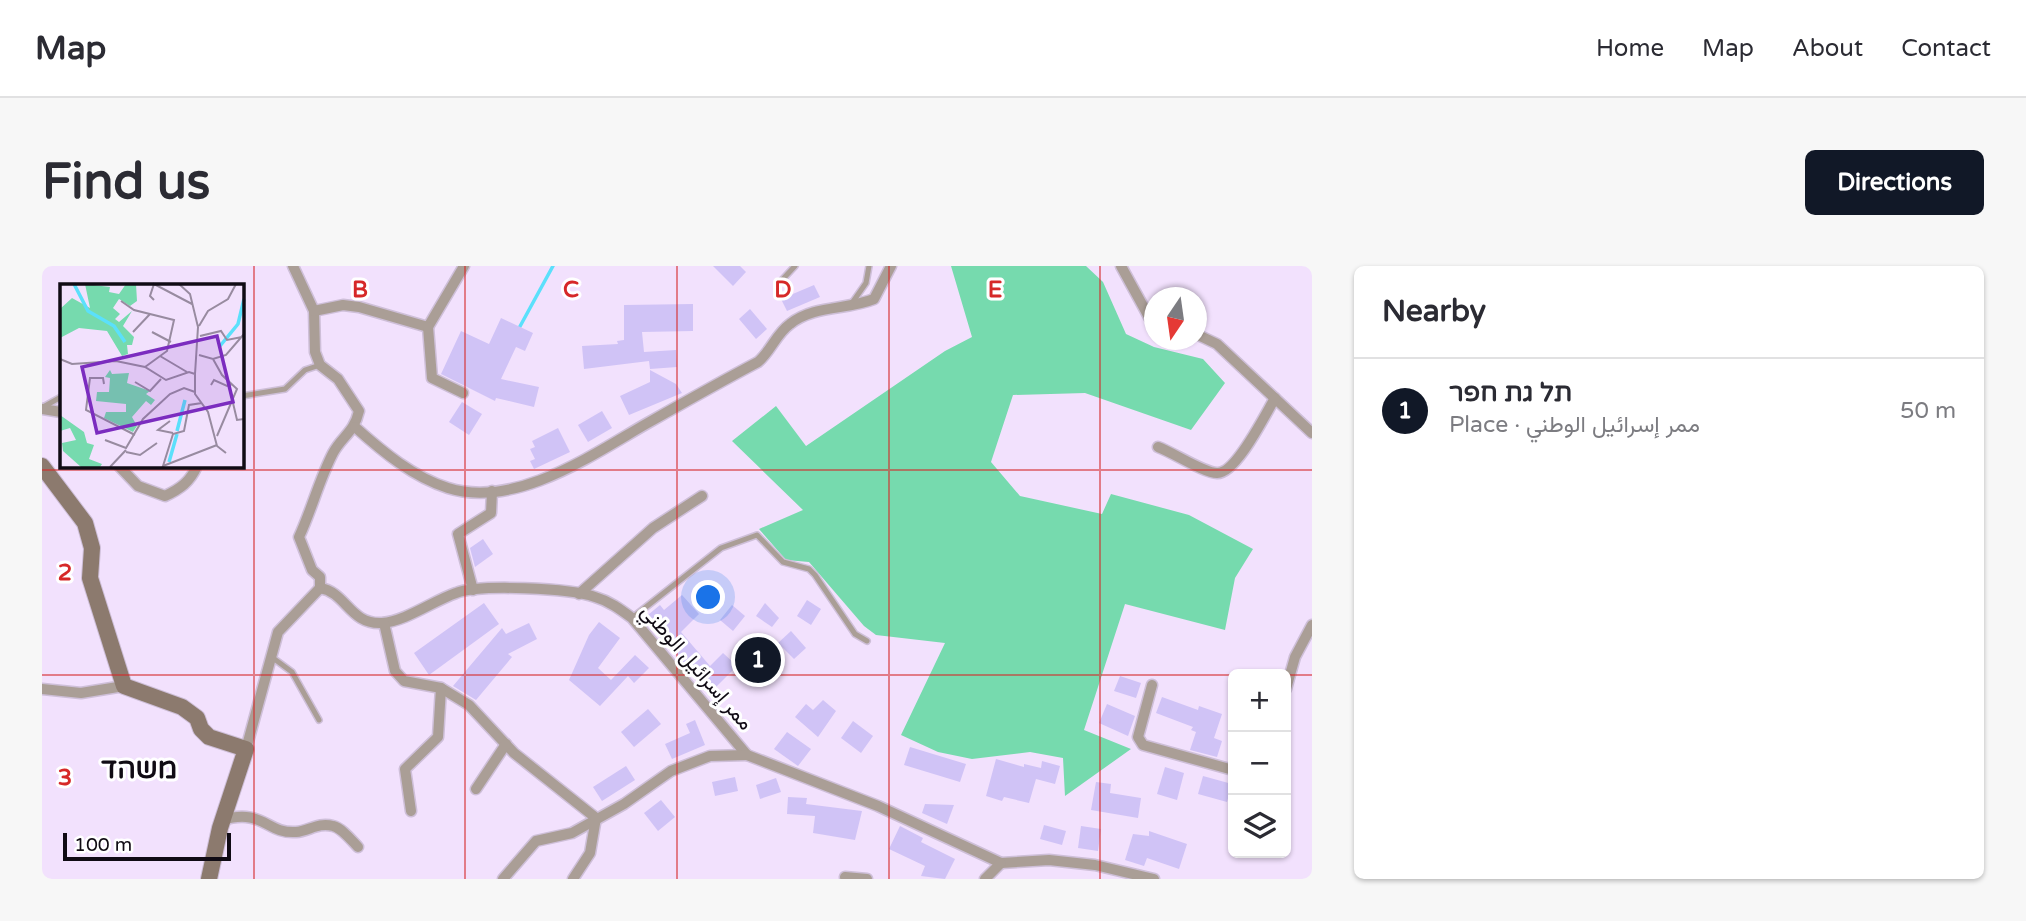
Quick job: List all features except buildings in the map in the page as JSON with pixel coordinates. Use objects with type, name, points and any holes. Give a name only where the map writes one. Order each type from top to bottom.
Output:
[{"type":"street","points":[[209,879],[222,820],[246,749],[278,632],[320,588],[320,577],[313,570],[299,537],[335,449],[355,427],[359,411],[353,398],[338,379],[320,365],[315,352],[314,311],[293,266]]},
{"type":"street","points":[[463,393],[432,378],[428,327],[464,266]]},
{"type":"street","points":[[355,427],[383,452],[423,477],[450,489],[492,491],[548,478],[582,462],[758,362],[769,353],[781,331],[793,321],[813,312],[874,299],[891,266]]},
{"type":"street","points":[[1121,266],[1144,308]]},
{"type":"street","points":[[314,311],[343,305],[359,307],[423,328],[428,327]]},
{"type":"street","points":[[1207,339],[1217,344],[1312,433]]},
{"type":"street","points":[[1158,447],[1205,470],[1220,474],[1233,467],[1275,398]]},
{"type":"street","points":[[42,408],[60,412]]},
{"type":"street","points":[[42,466],[86,523],[92,548],[90,578],[124,686]]},
{"type":"street","points":[[120,467],[138,486],[164,496],[190,480],[196,467]]},
{"type":"street","points":[[473,590],[458,534],[491,513],[492,491]]},
{"type":"street","points":[[579,594],[653,528],[702,496]]},
{"type":"street","points":[[320,588],[337,594],[348,611],[357,618],[384,623],[395,671],[404,681],[442,688],[469,705],[506,744],[596,818]]},
{"type":"street","name":"ممر إسرائيل الوطني","points":[[384,623],[460,592],[492,588],[579,594],[612,603],[632,618],[747,755],[878,806],[1001,863],[1049,860],[1095,865],[1154,879]]},
{"type":"street","points":[[1291,672],[1295,657],[1312,625]]},
{"type":"street","points":[[1152,685],[1138,737],[1143,745],[1228,769]]},
{"type":"street","points":[[42,689],[81,693],[124,686],[183,707],[197,718],[201,729],[209,737],[246,749]]},
{"type":"street","points":[[411,811],[405,769],[438,737],[442,688]]},
{"type":"street","points":[[476,789],[506,744]]},
{"type":"street","points":[[503,879],[527,848],[536,841],[572,833],[624,804],[671,771],[710,756],[747,755]]},
{"type":"street","points":[[222,820],[257,817],[278,829],[298,832],[313,825],[335,826],[358,847]]},
{"type":"street","points":[[573,879],[590,853],[596,818]]},
{"type":"street","points":[[985,879],[1001,863]]},
{"type":"street","points":[[845,877],[867,879]]},
{"type":"lane","points":[[782,280],[795,266]]},
{"type":"lane","points":[[852,303],[866,282],[869,266]]},
{"type":"lane","points":[[243,396],[285,389],[305,370],[320,365]]},
{"type":"lane","points":[[42,408],[60,398]]},
{"type":"lane","points":[[632,618],[721,548],[757,534],[783,562],[809,569],[855,634],[867,641]]},
{"type":"lane","points":[[273,658],[292,672],[319,720]]},
{"type":"green space","points":[[951,266],[1086,266],[1103,282],[1126,334],[1144,342],[1144,350],[1166,350],[1203,359],[1225,383],[1191,430],[1085,393],[1013,395],[991,462],[1020,496],[1102,514],[1111,494],[1189,515],[1253,549],[1235,578],[1225,630],[1125,604],[1084,730],[1131,749],[1065,796],[1063,758],[1030,752],[972,759],[938,752],[901,735],[945,643],[876,635],[864,626],[809,562],[786,560],[759,529],[803,510],[732,441],[776,406],[806,446],[945,351],[972,337]]},
{"type":"waterway","points":[[518,330],[553,266]]},
{"type":"place","name":"תל גת חפר","points":[[758,660]]},
{"type":"district","name":"משהד","points":[[139,768]]}]
